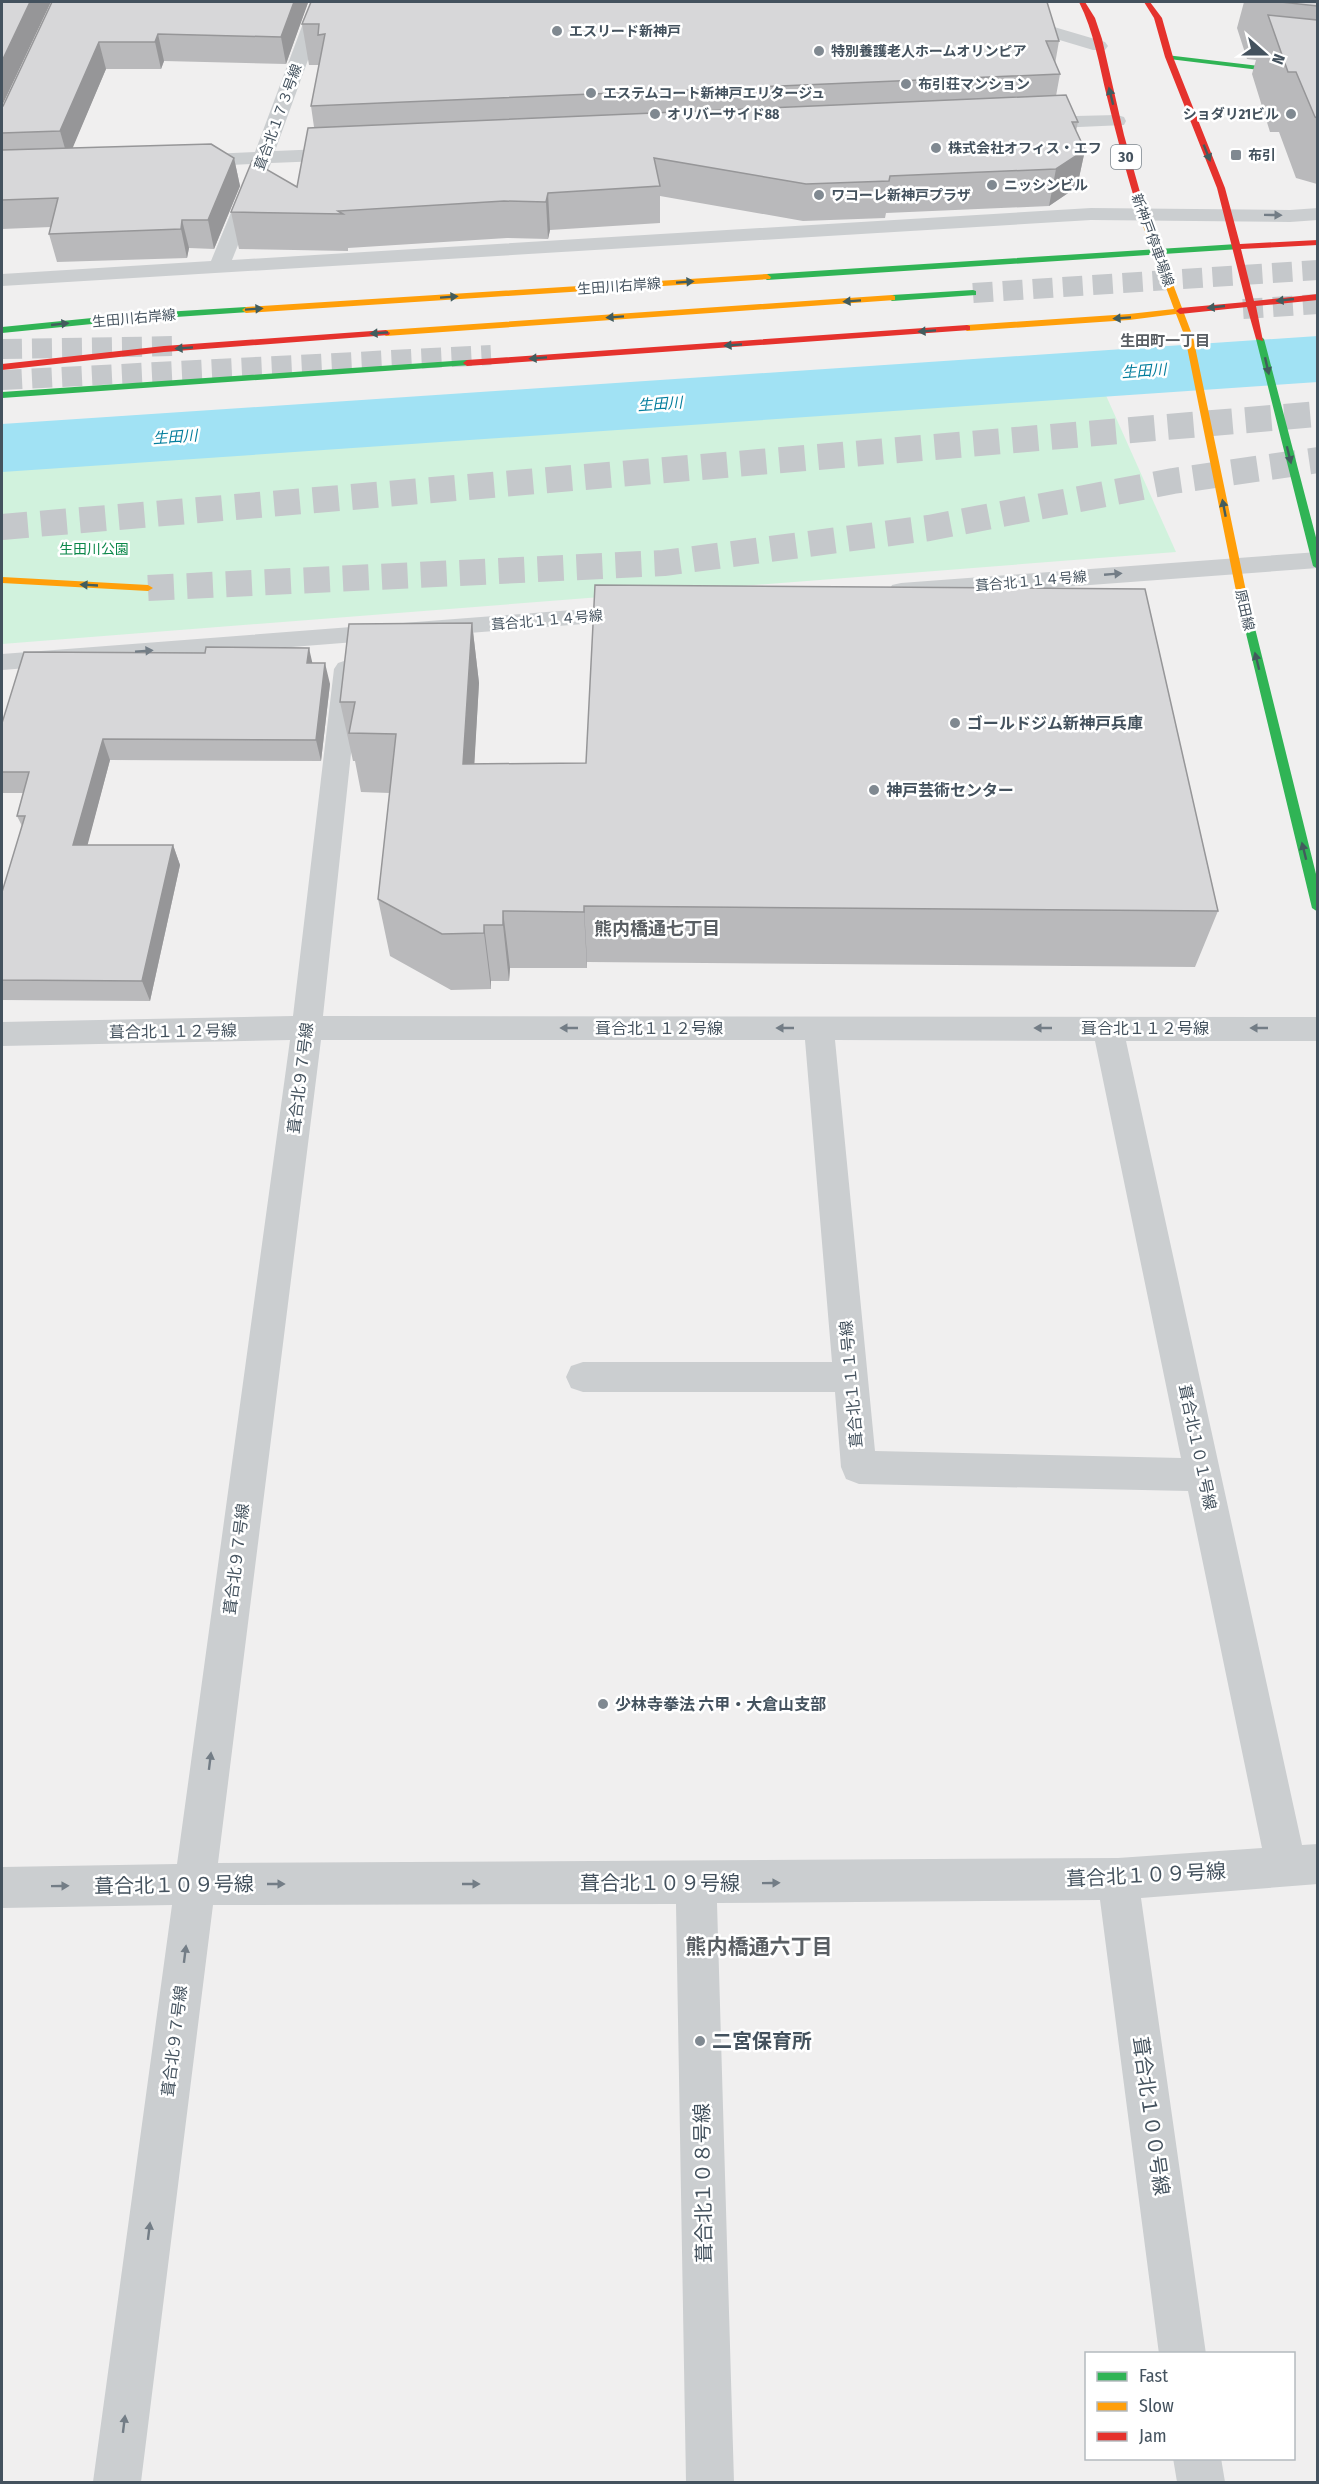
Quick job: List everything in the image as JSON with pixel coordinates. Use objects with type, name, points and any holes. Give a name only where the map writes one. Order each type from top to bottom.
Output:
[{"type":"street","name":"葺合北１７３号線","points":[[220,265],[263,158],[320,2]]},
{"type":"street","points":[[952,2],[1098,46]]},
{"type":"street","name":"新神戸停車場線","points":[[1082,2],[1088,9],[1134,190],[1180,311]]},
{"type":"street","points":[[1147,2],[1158,18],[1169,57],[1221,188],[1317,562]]},
{"type":"street","points":[[1169,57],[1317,75]]},
{"type":"street","points":[[1021,124],[1117,121]]},
{"type":"street","points":[[168,162],[370,153]]},
{"type":"street","points":[[2,280],[1091,214],[1317,214]]},
{"type":"street","points":[[1238,247],[1317,242]]},
{"type":"street","name":"生田川右岸線","points":[[2,330],[132,317],[1238,247]]},
{"type":"street","points":[[2,367],[164,349],[306,338],[973,293]]},
{"type":"street","points":[[2,395],[1117,318],[1317,297]]},
{"type":"street","name":"原田線","points":[[1180,311],[1189,337],[1204,400],[1236,565],[1317,908]]},
{"type":"street","name":"葺合北１１４号線","points":[[876,593],[1236,565],[1317,562]]},
{"type":"street","points":[[2,580],[148,588]]},
{"type":"street","name":"葺合北１１４号線","points":[[2,662],[661,611]]},
{"type":"street","name":"葺合北９７号線","points":[[117,2482],[307,1028],[351,636]]},
{"type":"street","name":"葺合北１１２号線","points":[[2,1034],[307,1028],[1317,1029]]},
{"type":"street","name":"葺合北１１１号線","points":[[819,1028],[859,1467],[1204,1475]]},
{"type":"street","name":"葺合北１０１号線","points":[[1108,1028],[1204,1475],[1302,1865]]},
{"type":"street","points":[[583,1377],[850,1377]]},
{"type":"street","name":"葺合北１０９号線","points":[[2,1887],[194,1884],[696,1884],[1118,1879],[1302,1865]]},
{"type":"street","name":"葺合北１００号線","points":[[1118,1879],[1183,2352]]},
{"type":"street","name":"葺合北１０８号線","points":[[696,1884],[710,2482]]},
{"type":"street","points":[[1197,2460],[1200,2482]]},
{"type":"green space","name":"生田川公園","points":[[1104,391],[1176,552],[2,644],[2,467]]},
{"type":"building","points":[[2,2],[30,2],[2,61]]},
{"type":"building","points":[[52,2],[294,2],[281,37],[158,34],[155,42],[99,42],[60,131],[2,133],[2,107]]},
{"type":"building","points":[[311,2],[1047,2],[1059,41],[1046,41],[1060,74],[311,106],[325,34],[318,35],[319,24],[302,24]]},
{"type":"building","points":[[1281,2],[1317,2],[1317,6]]},
{"type":"building","points":[[1268,15],[1317,20],[1317,118],[1296,72],[1288,72]]},
{"type":"building","points":[[1066,95],[1078,122],[1072,122],[1085,150],[1056,169],[890,176],[889,181],[806,184],[654,158],[660,186],[548,193],[546,202],[504,201],[338,211],[343,214],[231,212],[252,161],[297,187],[308,128]]},
{"type":"building","points":[[211,144],[234,158],[208,220],[182,220],[181,229],[49,234],[58,198],[2,200],[2,150]]},
{"type":"building","name":"神戸芸術センター","points":[[595,585],[1145,589],[1218,911],[584,906],[584,912],[503,911],[503,925],[484,925],[484,933],[442,934],[378,899],[396,734],[349,733],[355,702],[340,702],[349,624],[472,623],[463,764],[586,763]]},
{"type":"building","points":[[206,647],[309,648],[307,663],[325,663],[316,740],[103,739],[73,845],[173,845],[142,981],[2,980],[2,892],[25,816],[17,816],[29,772],[2,772],[2,723],[24,652],[205,653]]},
{"type":"waterway","name":"生田川","points":[[2,448],[1318,359]]},
{"type":"tunnel","points":[[973,293],[1318,270]]},
{"type":"tunnel","points":[[1243,309],[1318,304]]},
{"type":"tunnel","points":[[2,349],[179,346]]},
{"type":"tunnel","points":[[2,380],[491,355]]},
{"type":"tunnel","points":[[2,527],[1318,414]]},
{"type":"tunnel","points":[[148,588],[664,563],[929,528],[1173,481],[1318,460]]},
{"type":"traffic: fast","points":[[1169,57],[1318,75]]},
{"type":"traffic: fast","points":[[767,277],[1237,247]]},
{"type":"traffic: fast","points":[[892,298],[973,293]]},
{"type":"traffic: fast","points":[[2,330],[132,317],[246,310]]},
{"type":"traffic: fast","points":[[1260,339],[1318,566]]},
{"type":"traffic: fast","points":[[2,395],[467,363]]},
{"type":"traffic: fast","points":[[1242,596],[1318,908]]},
{"type":"traffic: slow","points":[[1147,226],[1189,337],[1242,596]]},
{"type":"traffic: slow","points":[[246,310],[767,277]]},
{"type":"traffic: slow","points":[[386,333],[892,298]]},
{"type":"traffic: slow","points":[[967,328],[1129,317],[1180,311]]},
{"type":"traffic: slow","points":[[2,580],[148,588]]},
{"type":"traffic: jam","points":[[1082,2],[1095,28],[1125,153],[1147,226]]},
{"type":"traffic: jam","points":[[1147,2],[1158,18],[1169,57],[1221,188],[1260,339]]},
{"type":"traffic: jam","points":[[1237,247],[1318,242]]},
{"type":"traffic: jam","points":[[1180,311],[1318,297]]},
{"type":"traffic: jam","points":[[467,363],[967,328]]},
{"type":"traffic: jam","points":[[2,367],[164,349],[386,333]]},
{"type":"place","name":"エスリード新神戸","points":[[557,31]]},
{"type":"place","name":"特別養護老人ホームオリンピア","points":[[819,51]]},
{"type":"place","name":"布引荘マンション","points":[[906,84]]},
{"type":"place","name":"エステムコート新神戸エリタージュ","points":[[591,93]]},
{"type":"place","name":"オリバーサイド88","points":[[655,114]]},
{"type":"place","name":"ショダリ21ビル","points":[[1291,114]]},
{"type":"place","name":"株式会社オフィス・エフ","points":[[936,148]]},
{"type":"place","name":"布引","points":[[1236,155]]},
{"type":"place","name":"ニッシンビル","points":[[992,185]]},
{"type":"place","name":"ワコーレ新神戸プラザ","points":[[819,195]]},
{"type":"place","name":"ゴールドジム新神戸兵庫","points":[[955,723]]},
{"type":"place","name":"神戸芸術センター","points":[[874,790]]},
{"type":"place","name":"少林寺拳法 六甲・大倉山支部","points":[[603,1704]]},
{"type":"place","name":"二宮保育所","points":[[700,2041]]},
{"type":"district","name":"生田町一丁目","points":[[1165,341]]},
{"type":"district","name":"熊内橋通七丁目","points":[[657,929]]},
{"type":"district","name":"熊内橋通六丁目","points":[[759,1947]]}]
